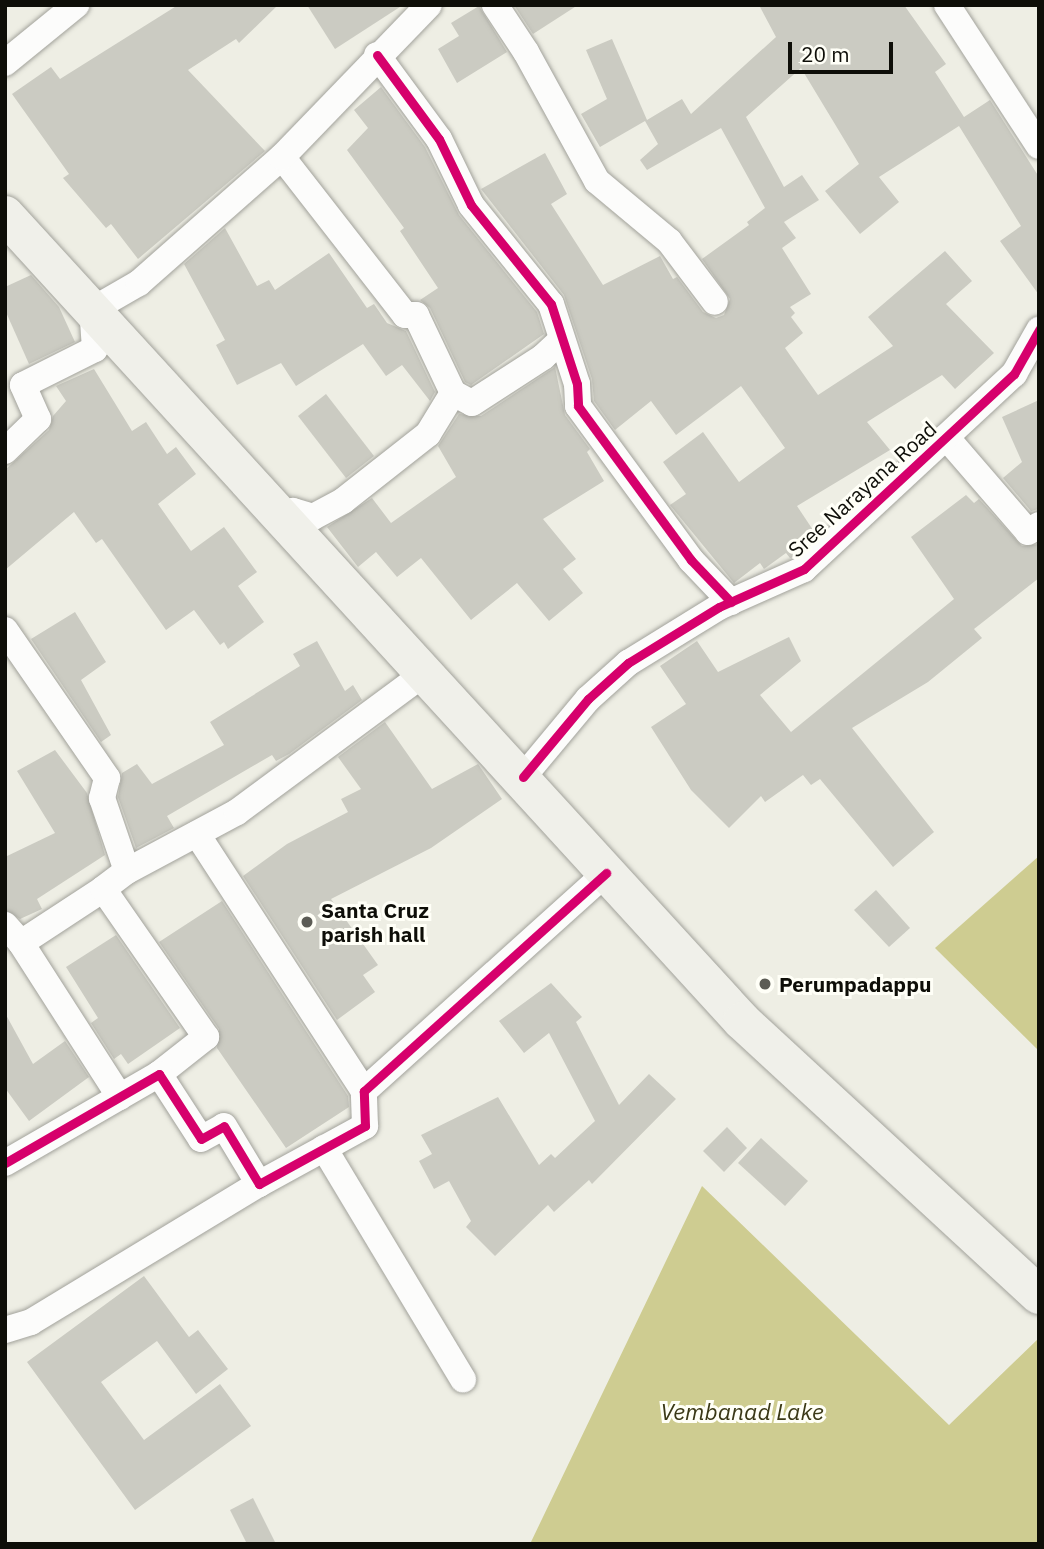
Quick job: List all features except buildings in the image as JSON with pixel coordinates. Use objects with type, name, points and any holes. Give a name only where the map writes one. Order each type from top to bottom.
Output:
[{"type":"main road","points":[[5,215],[523,777],[606,873],[742,1021],[978,1234],[1039,1295]]},
{"type":"street","points":[[5,63],[76,5]]},
{"type":"street","points":[[5,451],[38,419],[23,385],[95,349],[92,310],[139,283],[282,157],[377,55],[429,5]]},
{"type":"street","points":[[495,5],[526,52],[597,181],[669,241],[715,302]]},
{"type":"street","points":[[947,5],[1039,146]]},
{"type":"street","points":[[377,55],[439,139],[471,205],[551,303],[577,384],[578,406],[691,560],[731,602]]},
{"type":"street","points":[[282,157],[405,314],[416,315],[453,393],[472,403],[561,340]]},
{"type":"street","name":"Sree Narayana Road","points":[[523,777],[588,699],[628,663],[731,602],[804,569],[1014,374],[1039,330]]},
{"type":"street","points":[[282,517],[293,511],[313,517],[343,500],[428,433],[453,393]]},
{"type":"street","points":[[946,437],[1028,532],[1039,526]]},
{"type":"street","points":[[5,630],[107,778],[102,798],[127,871]]},
{"type":"street","points":[[120,1097],[13,934],[104,888],[127,871],[237,811],[425,673]]},
{"type":"street","points":[[5,1330],[31,1322],[258,1184],[365,1126],[364,1091],[197,834]]},
{"type":"street","points":[[364,1091],[606,873]]},
{"type":"street","points":[[5,1163],[159,1074],[206,1037],[104,888]]},
{"type":"street","points":[[159,1074],[201,1139],[224,1126],[258,1184]]},
{"type":"street","points":[[324,1148],[463,1379]]},
{"type":"water","points":[[1039,856],[1039,1051],[935,948]]},
{"type":"water","name":"Vembanad Lake","points":[[702,1186],[949,1425],[1039,1338],[1039,1544],[530,1544]]},
{"type":"cycle path","points":[[377,55],[439,139],[471,205],[551,304],[577,384],[578,406],[691,560],[731,602]]},
{"type":"cycle path","points":[[523,777],[588,699],[628,663],[719,607],[804,569],[1014,374],[1039,330]]},
{"type":"cycle path","points":[[5,1163],[159,1074],[201,1139],[224,1126],[259,1184],[365,1126],[364,1091],[606,873]]},
{"type":"place","name":"Santa Cruz parish hall","points":[[307,922]]},
{"type":"place","name":"Perumpadappu","points":[[765,984]]}]
